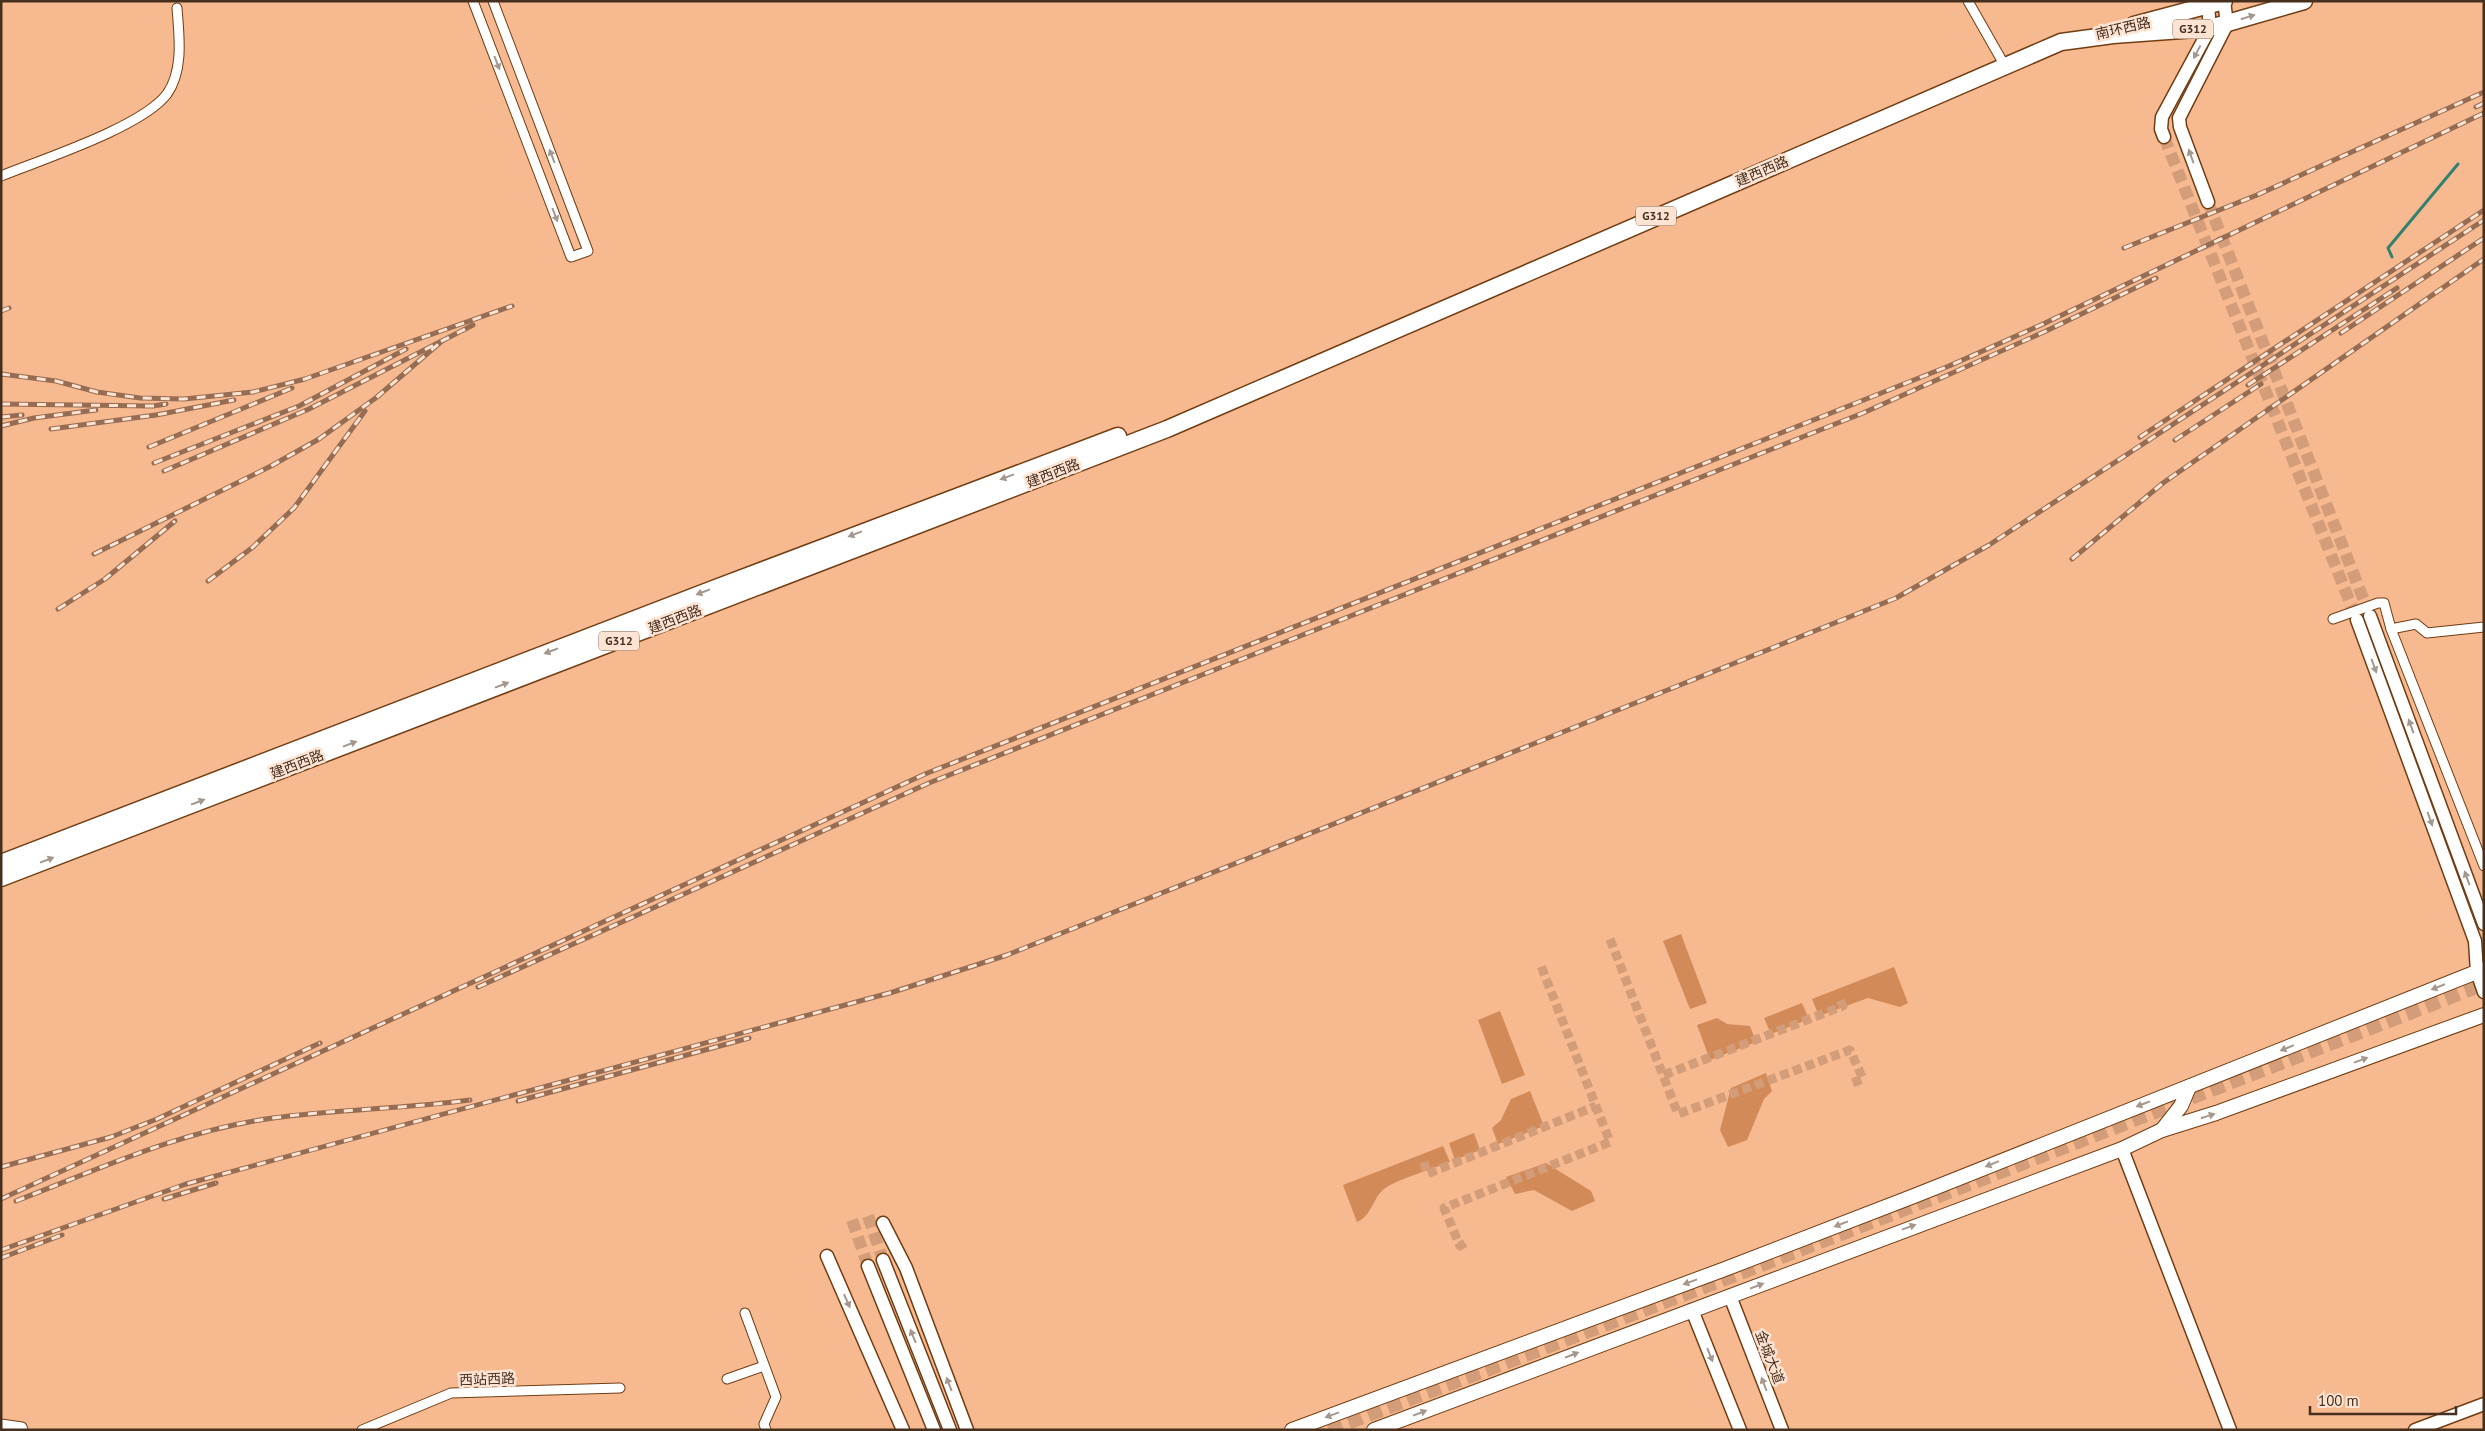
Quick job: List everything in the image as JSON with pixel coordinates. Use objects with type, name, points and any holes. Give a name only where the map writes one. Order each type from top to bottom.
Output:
[{"type":"highway","name":"南环西路","points":[[2079,38],[2224,1]]},
{"type":"highway","name":"建西西路","points":[[1,878],[1167,429],[2061,42],[2079,38],[2210,28],[2304,1]]},
{"type":"highway","name":"建西西路","points":[[1,863],[976,488],[1162,420],[1235,399]]},
{"type":"main road","points":[[2208,202],[2180,127],[2180,118],[2227,24],[2224,1]]},
{"type":"main road","points":[[2164,137],[2161,129],[2162,117],[2210,28],[2208,6]]},
{"type":"main road","points":[[2370,616],[2484,924]]},
{"type":"main road","points":[[2357,620],[2475,942],[2484,992]]},
{"type":"main road","points":[[1292,1430],[1726,1269],[2480,971]]},
{"type":"main road","points":[[1374,1430],[2122,1149],[2162,1130],[2216,1113],[2484,1015]]},
{"type":"main road","points":[[2162,1130],[2181,1106],[2189,1087]]},
{"type":"main road","points":[[2122,1149],[2230,1430]]},
{"type":"main road","points":[[883,1223],[906,1268],[967,1430]]},
{"type":"main road","points":[[827,1256],[904,1430]]},
{"type":"main road","points":[[883,1260],[950,1430]]},
{"type":"main road","points":[[868,1266],[934,1430]]},
{"type":"main road","name":"金城大道","points":[[1730,1296],[1782,1430]]},
{"type":"main road","points":[[1692,1310],[1740,1430]]},
{"type":"main road","points":[[2416,1430],[2484,1404]]},
{"type":"street","points":[[473,1],[571,257],[588,251],[493,1]]},
{"type":"street","points":[[1968,1],[2005,66]]},
{"type":"street","points":[[1,176],[127,124],[151,110],[168,93],[178,67],[177,8]]},
{"type":"street","points":[[485,31],[502,25]]},
{"type":"street","points":[[2333,619],[2378,603],[2384,603],[2391,629],[2484,866]]},
{"type":"street","points":[[2391,629],[2416,624],[2427,633],[2484,626]]},
{"type":"street","points":[[745,1313],[776,1397],[764,1424],[766,1430]]},
{"type":"street","points":[[727,1379],[764,1366]]},
{"type":"street","name":"西站西路","points":[[362,1430],[452,1393],[620,1388]]},
{"type":"street","points":[[1,1424],[22,1427],[23,1430]]},
{"type":"shaded area","points":[[1681,934],[1707,1003],[1690,1009],[1663,941]]},
{"type":"shaded area","points":[[1894,967],[1908,1003],[1900,1007],[1868,998],[1819,1016],[1812,999]]},
{"type":"shaded area","points":[[1802,1003],[1809,1019],[1771,1034],[1764,1018]]},
{"type":"shaded area","points":[[1500,1011],[1525,1075],[1502,1084],[1478,1020]]},
{"type":"shaded area","points":[[1717,1018],[1727,1024],[1750,1026],[1756,1042],[1710,1060],[1697,1025]]},
{"type":"shaded area","points":[[1766,1073],[1772,1091],[1764,1099],[1747,1140],[1728,1147],[1720,1130],[1731,1088]]},
{"type":"shaded area","points":[[1530,1091],[1544,1126],[1498,1144],[1492,1128],[1501,1120],[1511,1099]]},
{"type":"shaded area","points":[[1474,1133],[1480,1150],[1455,1160],[1449,1143]]},
{"type":"shaded area","points":[[1443,1146],[1450,1162],[1390,1185],[1380,1193],[1366,1216],[1357,1222],[1343,1185]]},
{"type":"shaded area","points":[[1546,1163],[1591,1191],[1595,1201],[1572,1211],[1534,1190],[1515,1194],[1506,1177]]},
{"type":"waterway","points":[[2392,257],[2388,248],[2458,164]]},
{"type":"tunnel","points":[[2164,137],[2357,620]]},
{"type":"tunnel","points":[[2208,202],[2370,616]]},
{"type":"tunnel","points":[[1610,939],[1678,1114],[1850,1050],[1863,1079],[1852,1083]]},
{"type":"tunnel","points":[[1465,1243],[1460,1246],[1444,1208],[1610,1142],[1541,966]]},
{"type":"tunnel","points":[[1329,1430],[1730,1277],[2484,984]]},
{"type":"tunnel","points":[[1664,1075],[1843,1006],[1838,997]]},
{"type":"tunnel","points":[[1424,1162],[1427,1174],[1596,1106]]},
{"type":"tunnel","points":[[868,1216],[883,1260]]},
{"type":"tunnel","points":[[852,1220],[868,1266]]},
{"type":"railway","points":[[2124,248],[2257,195],[2484,92]]},
{"type":"railway","points":[[2476,107],[2484,103]]},
{"type":"railway","points":[[1,1199],[925,774],[1949,366],[2043,324],[2484,113]]},
{"type":"railway","points":[[2140,437],[2484,210]]},
{"type":"railway","points":[[1,1250],[186,1184],[893,992],[1007,955],[1896,598],[1989,545],[2484,220]]},
{"type":"railway","points":[[2341,333],[2484,238]]},
{"type":"railway","points":[[2072,559],[2163,483],[2484,259]]},
{"type":"railway","points":[[478,987],[929,783],[1863,413],[2046,331],[2156,278]]},
{"type":"railway","points":[[2248,385],[2397,288]]},
{"type":"railway","points":[[1,374],[56,381],[97,392],[140,398],[184,399],[253,392],[305,379],[512,306]]},
{"type":"railway","points":[[1,311],[9,308]]},
{"type":"railway","points":[[164,471],[309,409],[473,325]]},
{"type":"railway","points":[[94,554],[271,466],[319,439],[377,397],[442,341]]},
{"type":"railway","points":[[154,463],[299,406],[406,349]]},
{"type":"railway","points":[[2175,440],[2261,384]]},
{"type":"railway","points":[[149,447],[292,388]]},
{"type":"railway","points":[[51,429],[156,415],[234,400]]},
{"type":"railway","points":[[1,404],[153,406],[166,404]]},
{"type":"railway","points":[[1,426],[34,418],[96,410]]},
{"type":"railway","points":[[208,581],[253,547],[294,508],[365,411]]},
{"type":"railway","points":[[1,417],[22,415]]},
{"type":"railway","points":[[58,609],[105,579],[175,521]]},
{"type":"railway","points":[[518,1101],[749,1038]]},
{"type":"railway","points":[[1,1167],[111,1137],[157,1119],[320,1043]]},
{"type":"railway","points":[[16,1201],[142,1152],[174,1141],[240,1124],[297,1115],[470,1100]]},
{"type":"railway","points":[[164,1199],[216,1183]]},
{"type":"railway","points":[[1,1258],[62,1235]]}]
